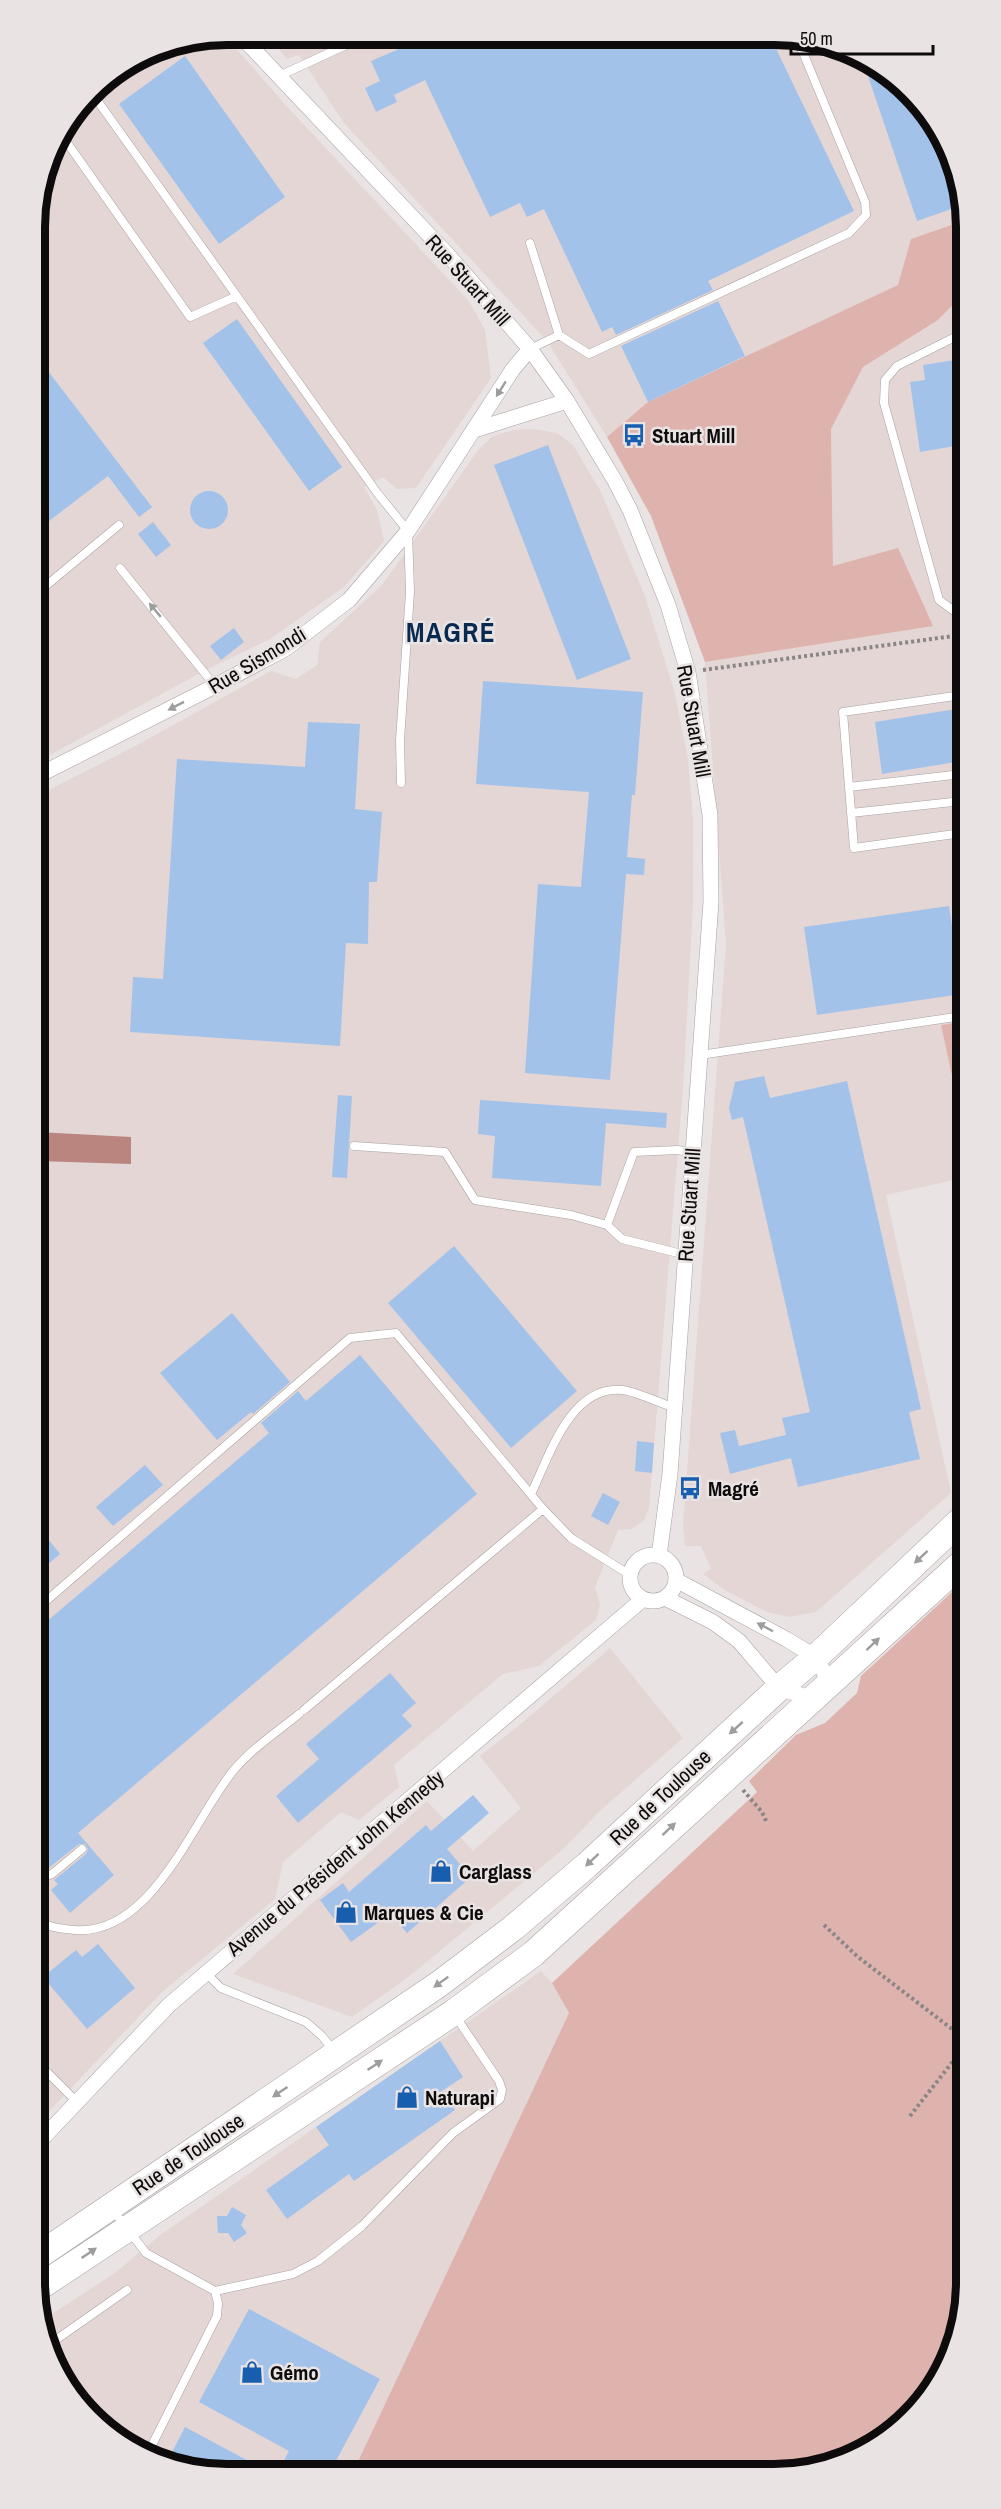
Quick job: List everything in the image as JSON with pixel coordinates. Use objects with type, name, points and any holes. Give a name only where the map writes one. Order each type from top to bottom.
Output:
[{"type":"main road","name":"Rue de Toulouse","points":[[45,2251],[439,1984],[513,1928],[587,1865],[779,1688],[816,1657],[956,1524]]},
{"type":"main road","name":"Rue de Toulouse","points":[[45,2283],[453,2013],[533,1954],[956,1568]]},
{"type":"street","name":"Rue Stuart Mill","points":[[250,45],[448,256],[530,349],[567,401],[630,510],[668,606],[688,672],[710,815],[711,902],[675,1408],[668,1495],[659,1556]]},
{"type":"street","name":"Rue Sismondi","points":[[45,772],[285,649],[349,600],[408,531],[513,369],[530,349]]},
{"type":"street","points":[[474,430],[567,401]]},
{"type":"street","points":[[652,1555],[659,1556],[672,1565],[676,1580],[670,1594],[665,1598],[658,1601],[643,1599],[633,1589],[630,1575],[638,1561],[652,1555]]},
{"type":"street","points":[[665,1598],[712,1622],[739,1641],[779,1688],[822,1692],[816,1657],[786,1638],[676,1580]]},
{"type":"street","name":"Avenue du Président John Kennedy","points":[[45,2136],[169,2005],[643,1599]]},
{"type":"street","points":[[335,2092],[336,2054]]},
{"type":"lane","points":[[279,76],[346,45]]},
{"type":"lane","points":[[530,243],[560,335],[589,354],[849,233],[866,215],[865,202],[801,48]]},
{"type":"lane","points":[[97,100],[378,494],[408,531],[410,591],[400,740],[401,783]]},
{"type":"lane","points":[[66,142],[190,317],[237,296]]},
{"type":"lane","points":[[530,349],[560,335]]},
{"type":"lane","points":[[956,336],[897,366],[885,380],[884,404],[939,600],[956,612]]},
{"type":"lane","points":[[45,587],[119,525]]},
{"type":"lane","points":[[120,568],[190,654],[222,683]]},
{"type":"lane","points":[[956,695],[843,712],[854,848],[956,834]]},
{"type":"lane","points":[[849,787],[956,775]]},
{"type":"lane","points":[[851,813],[956,802]]},
{"type":"lane","points":[[700,1055],[956,1017]]},
{"type":"lane","points":[[354,1146],[445,1152],[475,1200],[570,1215],[607,1225],[622,1239],[686,1255]]},
{"type":"lane","points":[[607,1225],[634,1152],[678,1150],[693,1153]]},
{"type":"lane","points":[[45,1602],[350,1338],[396,1333],[543,1509],[571,1538],[630,1575]]},
{"type":"lane","points":[[531,1494],[570,1414],[587,1398],[603,1392],[622,1389],[675,1408]]},
{"type":"lane","points":[[45,1923],[58,1928],[87,1931],[106,1926],[141,1903],[200,1823],[233,1772],[543,1509]]},
{"type":"lane","points":[[45,1876],[52,1874],[82,1849]]},
{"type":"lane","points":[[206,1973],[222,1988],[306,2022],[322,2036],[336,2054]]},
{"type":"lane","points":[[111,2207],[146,2253],[215,2291],[293,2274],[318,2261],[362,2226],[453,2133],[500,2099],[502,2090],[499,2082],[453,2013]]},
{"type":"lane","points":[[45,2070],[77,2102]]},
{"type":"lane","points":[[55,2340],[128,2290]]},
{"type":"lane","points":[[151,2447],[217,2316],[218,2303],[215,2291]]},
{"type":"path","points":[[688,672],[956,636]]},
{"type":"path","points":[[729,1775],[762,1812],[767,1823]]},
{"type":"path","points":[[824,1925],[858,1957],[956,2032]]},
{"type":"path","points":[[910,2116],[956,2057]]},
{"type":"shaded area","points":[[233,45],[291,111],[468,300],[485,330],[491,378],[416,488],[397,489],[383,477],[364,487],[377,510],[384,541],[344,587],[270,639],[202,672],[45,758],[45,215],[51,180],[59,157],[69,136],[98,98],[136,69],[157,59],[192,49]]},
{"type":"shaded area","points":[[275,45],[774,45],[809,49],[854,64],[894,90],[911,107],[932,136],[942,157],[950,180],[956,224],[912,239],[899,285],[648,402],[607,437],[547,341],[344,123],[299,55],[287,59]]},
{"type":"shaded area","points":[[956,223],[956,302],[938,320],[863,367],[831,429],[833,566],[898,548],[933,626],[705,662],[651,516],[607,437],[648,402],[898,285],[911,239]]},
{"type":"shaded area","points":[[956,302],[956,1023],[941,1025],[956,1095],[956,1180],[886,1195],[951,1493],[816,1612],[789,1617],[767,1612],[728,1592],[703,1574],[711,1569],[701,1546],[685,1546],[683,1526],[726,944],[705,662],[933,625],[833,566],[831,428],[863,367],[938,320]]},
{"type":"shaded area","points":[[533,429],[557,433],[573,445],[600,490],[645,596],[675,694],[688,759],[693,818],[693,904],[683,1088],[649,1508],[644,1520],[632,1529],[618,1530],[595,1587],[600,1605],[596,1620],[539,1666],[503,1674],[394,1765],[399,1787],[359,1820],[341,1812],[283,1862],[275,1899],[162,1992],[45,2116],[45,792],[137,745],[271,671],[296,679],[317,665],[320,642],[382,585],[479,449],[493,436],[513,430]]},
{"type":"shaded area","points":[[956,1023],[956,1095],[941,1025]]},
{"type":"shaded area","points":[[45,1132],[131,1137],[131,1164],[45,1161]]},
{"type":"shaded area","points":[[956,1588],[956,2294],[950,2329],[932,2373],[911,2402],[875,2433],[832,2454],[798,2462],[774,2464],[357,2464],[569,2013],[552,1983],[757,1792],[749,1781],[796,1735],[825,1723],[857,1693],[861,1676]]},
{"type":"shaded area","points":[[610,1648],[683,1738],[602,1809],[561,1851],[407,1978],[352,2017],[233,1974],[427,1801],[473,1851],[521,1808],[480,1756]]},
{"type":"shaded area","points":[[541,1971],[552,1983],[569,2013],[357,2464],[227,2464],[192,2460],[147,2445],[107,2419],[90,2402],[69,2373],[59,2352],[49,2316],[115,2273],[159,2236]]},
{"type":"building","points":[[397,45],[774,45],[854,211],[708,281],[713,290],[616,335],[612,327],[602,332],[544,209],[527,217],[520,203],[490,217],[425,80],[394,95],[397,102],[376,112],[365,88],[380,81],[371,61],[399,49]]},
{"type":"building","points":[[185,56],[285,197],[219,244],[119,104]]},
{"type":"building","points":[[866,71],[894,90],[918,116],[932,136],[950,180],[954,208],[917,221]]},
{"type":"building","points":[[718,301],[745,356],[648,402],[621,346]]},
{"type":"building","points":[[237,319],[342,467],[309,491],[203,343]]},
{"type":"building","points":[[956,360],[956,446],[920,452],[910,382],[925,380],[923,365]]},
{"type":"building","points":[[48,371],[152,507],[139,517],[108,476],[45,524],[45,373]]},
{"type":"building","points":[[548,445],[631,659],[577,680],[494,465]]},
{"type":"building","points":[[209,491],[216,492],[222,497],[227,503],[227,517],[222,523],[216,528],[209,529],[202,528],[196,523],[191,517],[190,510],[191,503],[196,497],[202,492]]},
{"type":"building","points":[[153,522],[171,545],[156,557],[138,534]]},
{"type":"building","points":[[234,628],[244,642],[221,660],[210,646]]},
{"type":"building","points":[[483,681],[643,692],[635,795],[632,795],[627,857],[645,859],[644,875],[626,874],[610,1080],[525,1073],[538,884],[581,887],[589,792],[476,784]]},
{"type":"building","points":[[956,709],[956,762],[882,774],[875,722]]},
{"type":"building","points":[[308,722],[360,724],[355,809],[382,812],[377,882],[369,882],[368,944],[346,943],[340,1046],[130,1032],[133,977],[163,979],[177,759],[305,767]]},
{"type":"building","points":[[949,906],[956,953],[956,995],[817,1015],[804,927]]},
{"type":"building","points":[[764,1076],[770,1098],[847,1081],[921,1409],[909,1412],[920,1459],[798,1487],[791,1458],[730,1474],[720,1433],[735,1430],[739,1446],[786,1435],[782,1418],[810,1412],[743,1117],[732,1120],[729,1108],[735,1082]]},
{"type":"building","points":[[338,1095],[352,1096],[347,1178],[332,1177]]},
{"type":"building","points":[[480,1100],[667,1113],[666,1128],[606,1123],[601,1186],[492,1178],[495,1136],[478,1134]]},
{"type":"building","points":[[454,1246],[577,1391],[511,1448],[388,1303]]},
{"type":"building","points":[[232,1313],[290,1382],[253,1414],[251,1412],[217,1440],[160,1373]]},
{"type":"building","points":[[360,1355],[477,1494],[78,1833],[114,1875],[70,1913],[51,1890],[58,1884],[54,1880],[86,1854],[88,1849],[85,1844],[79,1844],[45,1869],[45,1623],[269,1433],[261,1423],[298,1391],[306,1401]]},
{"type":"building","points":[[637,1441],[654,1443],[652,1473],[635,1471]]},
{"type":"building","points":[[145,1465],[163,1485],[113,1526],[96,1507]]},
{"type":"building","points":[[603,1493],[620,1502],[608,1525],[591,1516]]},
{"type":"building","points":[[45,1535],[60,1554],[45,1567]]},
{"type":"building","points":[[390,1673],[416,1703],[402,1715],[412,1726],[298,1823],[276,1796],[319,1759],[306,1744]]},
{"type":"building","points":[[473,1795],[489,1813],[447,1849],[471,1877],[407,1933],[390,1914],[351,1942],[320,1900],[343,1883],[349,1892],[426,1825],[431,1831]]},
{"type":"building","points":[[98,1944],[135,1988],[87,2029],[45,1979],[45,1975],[76,1950],[82,1957]]},
{"type":"building","points":[[440,2041],[463,2077],[442,2091],[455,2110],[354,2181],[349,2174],[287,2219],[266,2190],[329,2145],[316,2127]]},
{"type":"building","points":[[232,2207],[246,2215],[241,2225],[247,2233],[234,2242],[228,2233],[218,2233],[217,2216],[227,2216]]},
{"type":"building","points":[[249,2309],[380,2379],[334,2464],[282,2464],[289,2451],[199,2402]]},
{"type":"building","points":[[185,2427],[254,2464],[203,2462],[171,2454]]},
{"type":"place","name":"Stuart Mill","points":[[634,435]]},
{"type":"place","name":"Magré","points":[[690,1488]]},
{"type":"place","name":"Carglass","points":[[441,1871]]},
{"type":"place","name":"Marques & Cie","points":[[346,1912]]},
{"type":"place","name":"Naturapi","points":[[407,2097]]},
{"type":"place","name":"Gémo","points":[[252,2372]]},
{"type":"district","name":"MAGRÉ","points":[[451,632]]}]
